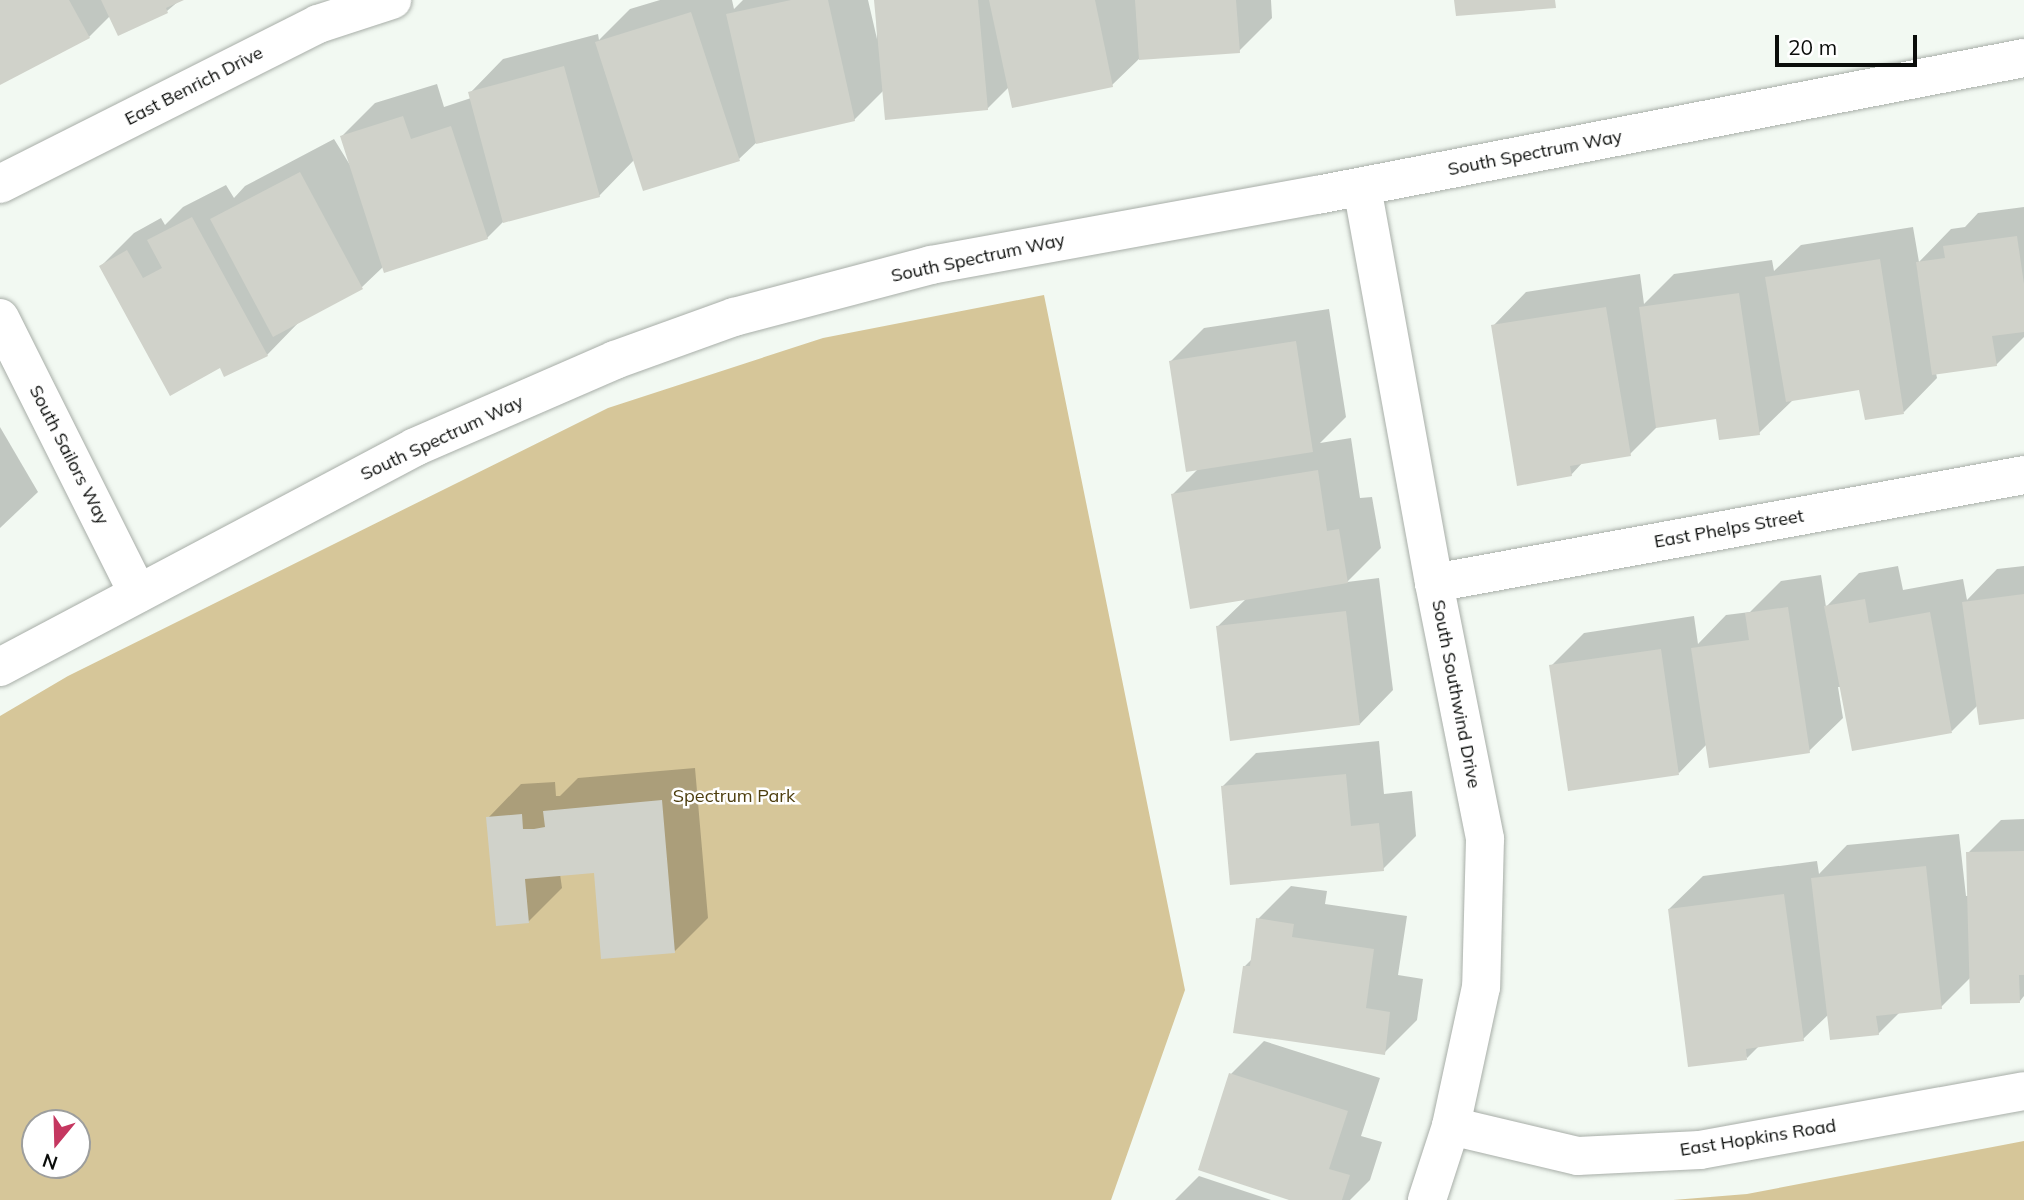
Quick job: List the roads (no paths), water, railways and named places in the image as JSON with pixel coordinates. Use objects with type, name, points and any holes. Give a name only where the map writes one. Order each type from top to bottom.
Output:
[{"type":"street","name":"East Benrich Drive","points":[[0,184],[318,24],[392,0]]},
{"type":"street","name":"South Spectrum Way","points":[[0,667],[415,447],[615,360],[734,317],[931,265],[1362,187],[2024,58]]},
{"type":"street","name":"South Southwind Drive","points":[[1362,187],[1434,583],[1485,839],[1481,987],[1451,1126],[1427,1200]]},
{"type":"street","name":"South Sailors Way","points":[[0,318],[138,593]]},
{"type":"street","name":"East Phelps Street","points":[[1434,583],[2024,475]]},
{"type":"street","name":"East Hopkins Road","points":[[1451,1126],[1578,1157],[1700,1150],[2024,1091]]},
{"type":"park label","name":"Spectrum Park","points":[[734,796]]}]
